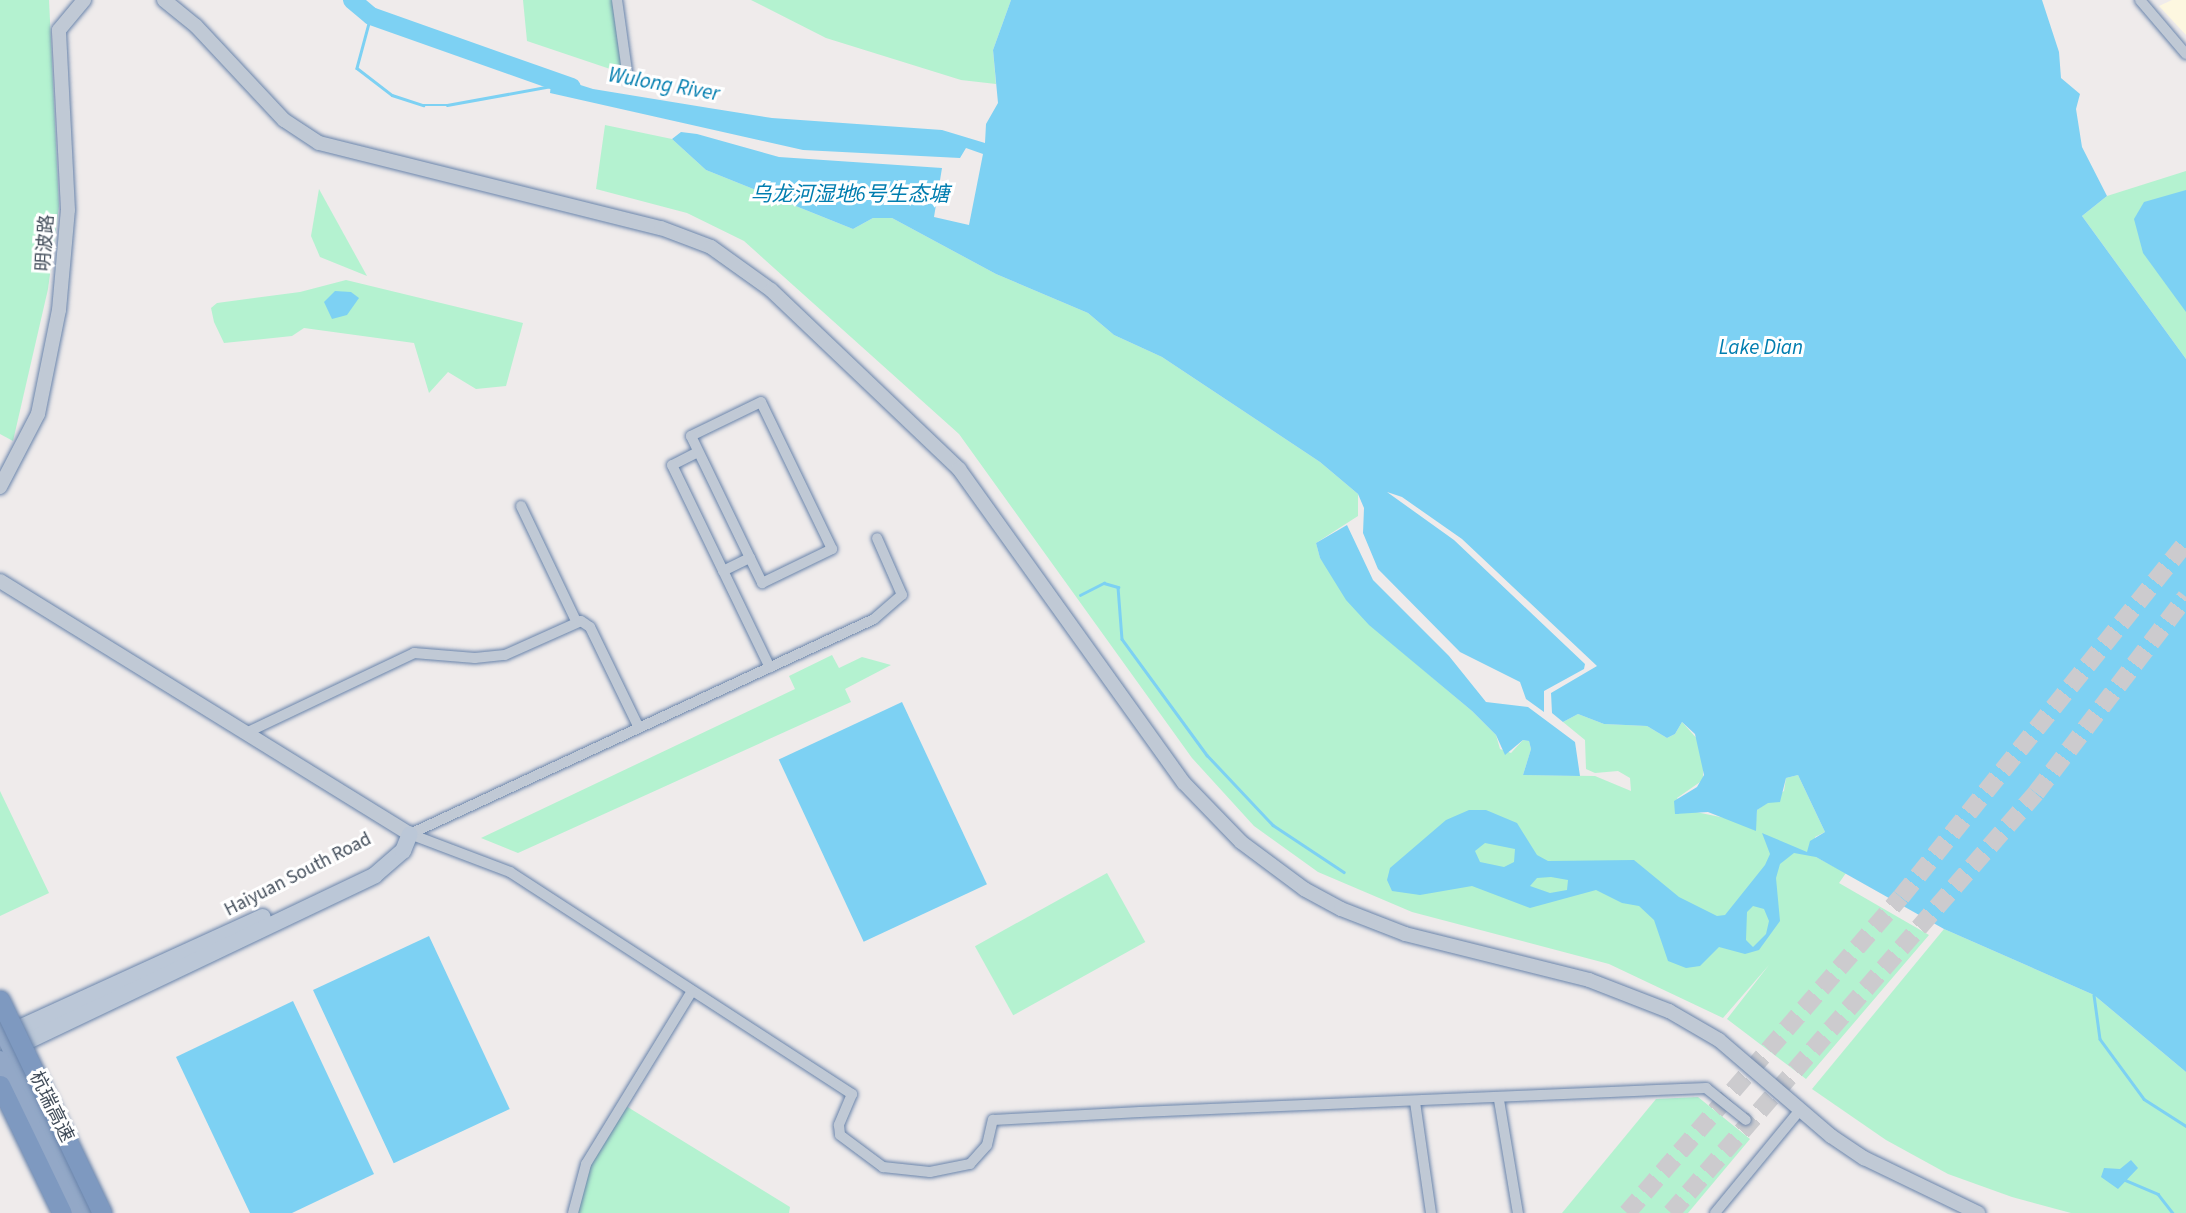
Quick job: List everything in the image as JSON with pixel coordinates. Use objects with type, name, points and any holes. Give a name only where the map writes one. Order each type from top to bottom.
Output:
[{"type":"highway","name":"杭瑞高速","points":[[0,1000],[102,1213]]},
{"type":"highway","points":[[3,1044],[73,1213]]},
{"type":"highway","points":[[3,1044],[91,1213]]},
{"type":"highway","name":"杭瑞高速","points":[[0,1085],[62,1213]]},
{"type":"main road","name":"Haiyuan South Road","points":[[3,1044],[375,875],[403,850],[410,834]]},
{"type":"street","name":"明波路","points":[[0,487],[38,414],[59,310],[68,211],[59,30],[84,0]]},
{"type":"street","points":[[164,0],[196,26],[284,120],[319,144],[661,228],[731,260],[791,307],[959,469],[1185,783],[1241,842],[1273,868],[1371,922],[1589,980],[1669,1011],[1719,1040],[1800,1111],[1903,1180],[1978,1213]]},
{"type":"street","points":[[617,0],[628,78]]},
{"type":"street","points":[[2140,0],[2186,54]]},
{"type":"street","points":[[761,402],[832,549],[762,583],[750,558],[691,436],[761,402]]},
{"type":"street","points":[[698,452],[673,465],[770,668]]},
{"type":"street","points":[[521,506],[576,621],[590,627],[639,728]]},
{"type":"street","points":[[410,834],[874,619],[902,595],[877,538]]},
{"type":"street","points":[[723,571],[750,558]]},
{"type":"street","points":[[0,581],[250,731],[410,834],[510,872],[852,1094],[839,1125],[841,1135],[883,1167],[930,1172],[970,1164],[987,1145],[993,1121],[1499,1100],[1706,1088],[1746,1120]]},
{"type":"street","points":[[250,731],[414,653],[475,659],[505,655],[576,621]]},
{"type":"street","points":[[573,1213],[586,1164],[692,991]]},
{"type":"street","points":[[1499,1100],[1518,1213]]},
{"type":"street","points":[[1415,1102],[1431,1213]]},
{"type":"street","points":[[1715,1213],[1800,1111]]},
{"type":"shaded area","points":[[2172,0],[2186,0],[2186,35],[2159,6]]},
{"type":"green space","points":[[0,0],[49,0],[59,206],[48,289],[13,441],[0,434]]},
{"type":"green space","points":[[523,0],[612,0],[622,73],[527,41]]},
{"type":"green space","points":[[751,0],[1011,0],[993,50],[996,84],[961,80],[826,38]]},
{"type":"green space","points":[[605,125],[672,139],[706,170],[853,229],[873,218],[892,218],[996,274],[1088,313],[1114,335],[1162,357],[1320,462],[1358,494],[1358,516],[1316,543],[1320,558],[1369,624],[1472,711],[1496,735],[1500,749],[1511,753],[1523,740],[1529,741],[1531,749],[1523,775],[1595,776],[1631,791],[1630,778],[1618,771],[1595,773],[1586,769],[1585,740],[1563,722],[1578,714],[1604,724],[1647,726],[1667,738],[1675,734],[1682,722],[1700,742],[1703,761],[1703,780],[1677,798],[1686,810],[1735,820],[1755,830],[1757,810],[1784,791],[1786,778],[1798,775],[1825,832],[1815,837],[1816,857],[1846,873],[1839,883],[1929,935],[1806,1079],[1727,1019],[1769,965],[1723,1018],[1609,964],[1412,912],[1318,872],[1254,826],[1192,758],[959,434],[744,241],[687,213],[596,189]]},
{"type":"green space","points":[[2186,171],[2186,359],[2082,216],[2107,196]]},
{"type":"green space","points":[[319,189],[367,276],[320,257],[311,236]]},
{"type":"green space","points":[[346,280],[523,323],[506,386],[476,389],[448,372],[429,393],[414,343],[304,328],[292,336],[224,343],[214,322],[211,308],[217,303],[300,292]]},
{"type":"green space","points":[[832,655],[839,668],[862,657],[891,665],[845,689],[851,702],[518,853],[481,838],[795,689],[789,676]]},
{"type":"green space","points":[[0,791],[49,893],[0,916]]},
{"type":"green space","points":[[1107,873],[1145,942],[1013,1015],[975,946]]},
{"type":"green space","points":[[1944,929],[2094,995],[2186,1072],[2186,1213],[2071,1213],[2012,1197],[1948,1174],[1886,1140],[1812,1089]]},
{"type":"green space","points":[[1698,1097],[1750,1139],[1688,1213],[1562,1213],[1656,1099]]},
{"type":"green space","points":[[626,1106],[790,1207],[789,1213],[575,1213],[593,1154]]},
{"type":"water","name":"Lake Dian","points":[[1011,0],[2042,0],[2059,52],[2061,78],[2080,94],[2076,109],[2082,147],[2107,196],[2082,216],[2186,359],[2186,1072],[2094,995],[1944,929],[1816,857],[1794,853],[1780,864],[1776,878],[1780,921],[1759,950],[1745,954],[1719,947],[1700,966],[1686,968],[1668,961],[1654,920],[1639,906],[1622,903],[1596,890],[1530,908],[1472,886],[1420,895],[1392,891],[1387,880],[1390,868],[1446,820],[1469,810],[1486,810],[1517,823],[1537,855],[1548,861],[1634,860],[1679,897],[1717,916],[1725,915],[1765,865],[1770,854],[1762,833],[1807,852],[1810,841],[1825,832],[1798,775],[1786,778],[1780,802],[1768,803],[1757,810],[1756,831],[1708,812],[1675,814],[1674,801],[1697,787],[1704,775],[1695,734],[1682,722],[1675,734],[1667,738],[1647,726],[1604,724],[1578,714],[1563,722],[1552,713],[1551,693],[1597,666],[1462,539],[1402,497],[1387,492],[1454,540],[1585,664],[1584,669],[1544,691],[1544,712],[1526,699],[1520,682],[1460,652],[1378,569],[1363,533],[1364,508],[1358,494],[1320,462],[1162,357],[1114,335],[1088,313],[996,274],[892,218],[873,218],[853,229],[706,170],[672,139],[681,132],[779,157],[942,168],[934,217],[969,225],[983,154],[966,148],[960,158],[803,150],[550,93],[552,76],[593,89],[772,118],[942,130],[985,143],[986,124],[998,103],[993,50]],"holes":[[[1485,843],[1515,849],[1514,862],[1504,867],[1480,862],[1475,851]],[[1537,878],[1568,880],[1567,890],[1550,893],[1530,886]],[[1753,906],[1764,909],[1769,921],[1766,934],[1753,947],[1746,940],[1747,912]]]},
{"type":"water","points":[[2186,190],[2186,312],[2143,253],[2134,219],[2144,202]]},
{"type":"water","points":[[335,291],[351,292],[359,298],[347,315],[332,319],[324,302]]},
{"type":"water","points":[[1347,525],[1373,580],[1449,656],[1486,702],[1528,707],[1575,742],[1580,776],[1523,775],[1531,749],[1529,741],[1523,740],[1505,755],[1496,735],[1472,711],[1369,625],[1346,600],[1320,558],[1316,543]]},
{"type":"water","points":[[902,702],[987,884],[864,942],[779,759]]},
{"type":"water","points":[[429,936],[510,1109],[394,1163],[313,990]]},
{"type":"water","points":[[293,1001],[374,1174],[292,1213],[250,1213],[176,1057]]},
{"type":"water","points":[[2131,1160],[2138,1168],[2118,1189],[2101,1177],[2104,1168],[2120,1169]]},
{"type":"waterway","name":"Wulong River","points":[[352,0],[371,16],[572,87]]},
{"type":"waterway","points":[[371,16],[357,68],[392,95],[423,105],[447,105],[552,86]]},
{"type":"waterway","points":[[1080,595],[1104,583],[1118,587],[1122,639],[1207,755],[1273,825],[1344,872]]},
{"type":"waterway","points":[[2094,995],[2100,1039],[2144,1099],[2186,1126]]},
{"type":"waterway","points":[[2125,1180],[2158,1194],[2173,1213]]},
{"type":"tunnel","points":[[1627,1213],[1901,897],[2186,542]]},
{"type":"tunnel","points":[[1671,1213],[2036,793],[2186,597]]},
{"type":"water label","name":"乌龙河湿地6号生态塘","points":[[850,194]]}]
